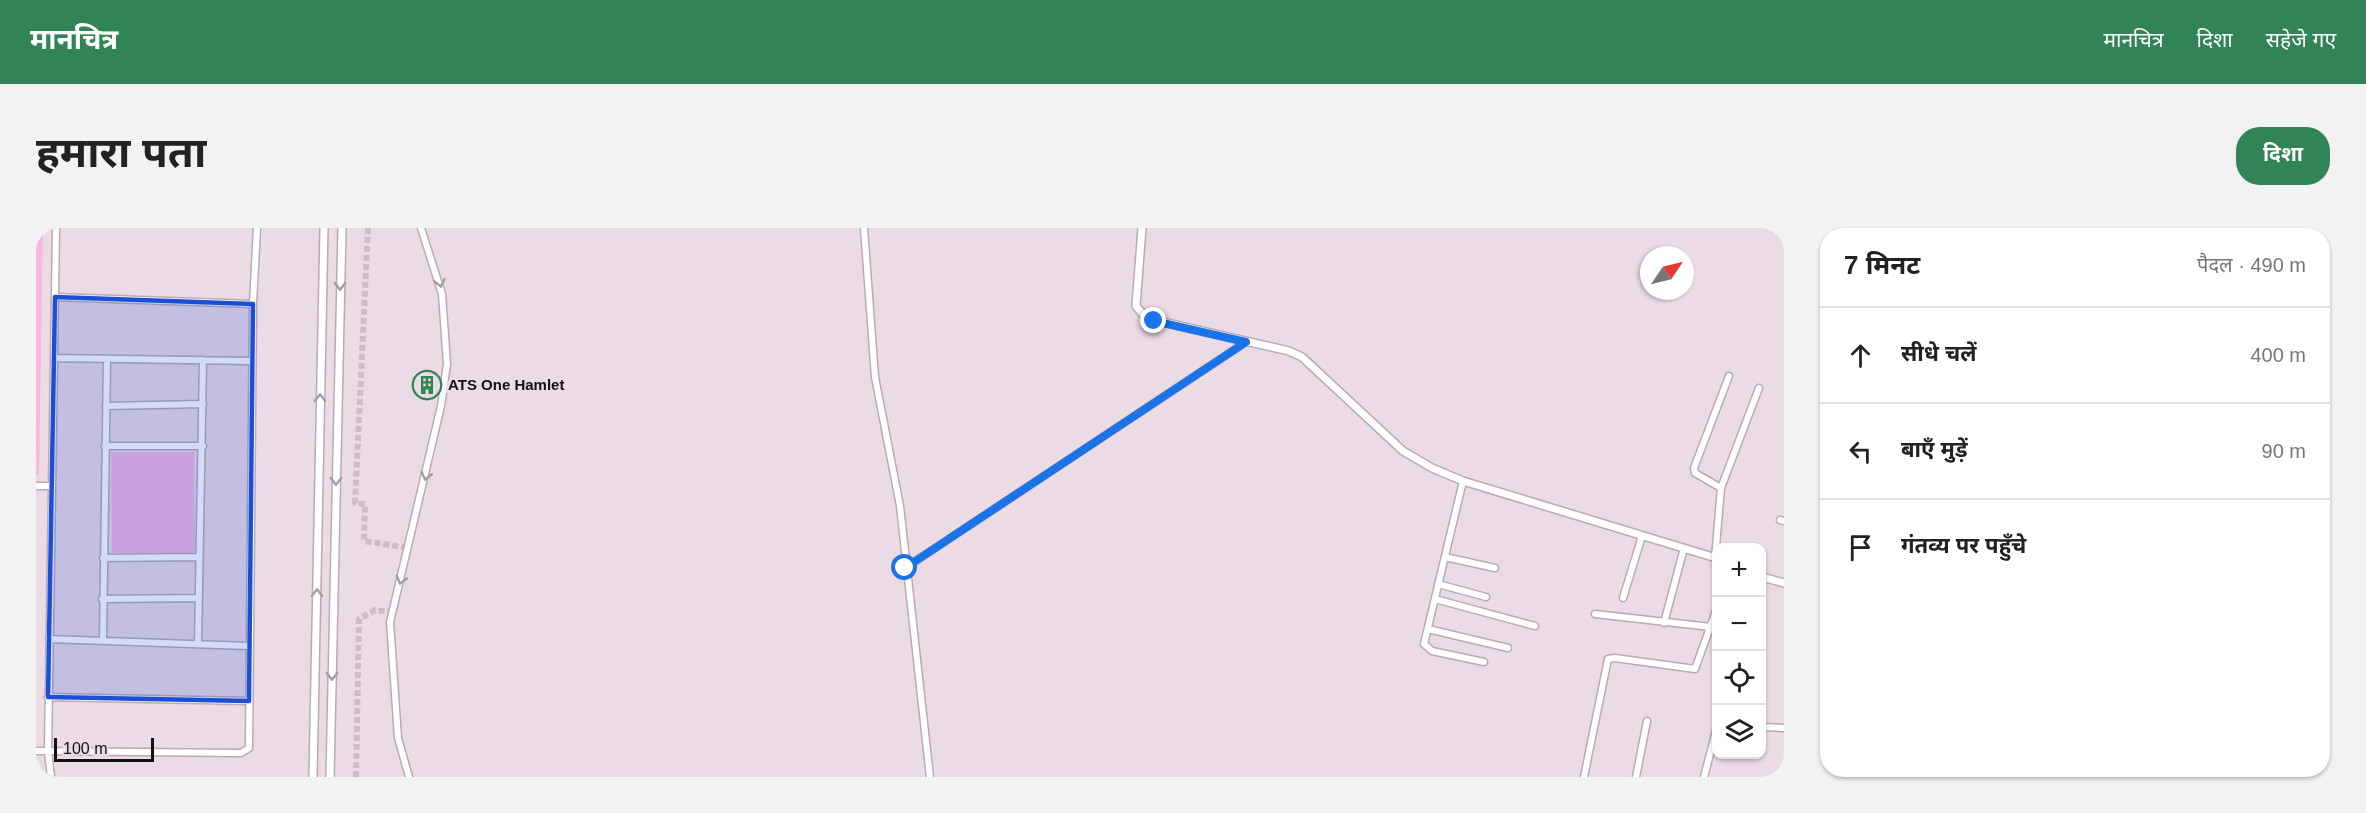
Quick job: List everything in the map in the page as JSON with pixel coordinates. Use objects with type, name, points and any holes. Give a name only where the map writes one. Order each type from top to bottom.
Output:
[{"type":"street","points":[[48,775],[56,228]]},
{"type":"street","points":[[36,751],[246,752],[249,748],[252,361],[257,228]]},
{"type":"street","points":[[313,777],[324,228]]},
{"type":"street","points":[[330,777],[342,228]]},
{"type":"street","points":[[410,777],[398,738],[390,639],[392,612],[441,406],[447,364],[442,294],[421,228]]},
{"type":"street","points":[[864,228],[875,377],[895,477],[930,777]]},
{"type":"street","points":[[1142,228],[1136,306],[1140,314],[1154,321],[1289,351],[1302,357],[1403,451],[1432,468],[1463,481],[1712,557]]},
{"type":"street","points":[[55,297],[253,304]]},
{"type":"street","points":[[905,568],[1246,342]]},
{"type":"street","points":[[54,358],[252,361]]},
{"type":"street","points":[[103,640],[107,359]]},
{"type":"street","points":[[198,644],[203,360]]},
{"type":"street","points":[[1721,488],[1695,473],[1694,468],[1729,376]]},
{"type":"street","points":[[1717,543],[1721,488],[1759,388]]},
{"type":"street","points":[[106,406],[203,404]]},
{"type":"street","points":[[105,446],[203,446]]},
{"type":"street","points":[[1463,481],[1424,644],[1428,650],[1484,662]]},
{"type":"street","points":[[36,486],[52,486]]},
{"type":"street","points":[[1623,598],[1642,536]]},
{"type":"street","points":[[1664,623],[1684,548]]},
{"type":"street","points":[[103,558],[199,557]]},
{"type":"street","points":[[1444,557],[1495,568]]},
{"type":"street","points":[[1766,578],[1784,583]]},
{"type":"street","points":[[1438,584],[1486,597]]},
{"type":"street","points":[[102,599],[198,598]]},
{"type":"street","points":[[1435,599],[1535,626]]},
{"type":"street","points":[[1594,614],[1711,627]]},
{"type":"street","points":[[1584,777],[1608,659],[1615,658],[1693,669],[1698,665],[1712,624]]},
{"type":"street","points":[[1428,629],[1508,648]]},
{"type":"street","points":[[49,639],[248,646]]},
{"type":"street","points":[[48,697],[249,700]]},
{"type":"street","points":[[1636,777],[1647,721]]},
{"type":"street","points":[[1766,727],[1784,728]]},
{"type":"street","points":[[1704,777],[1712,746]]},
{"type":"highlighted area","points":[[55,297],[253,304],[249,701],[48,697]]},
{"type":"shaded area","points":[[36,228],[43,228],[39,475],[36,475]]},
{"type":"shaded area","points":[[111,452],[194,452],[195,553],[112,553]]},
{"type":"tunnel","points":[[368,228],[355,503],[365,504],[364,541],[409,548]]},
{"type":"tunnel","points":[[356,777],[359,619],[375,610],[392,612]]},
{"type":"place","name":"ATS One Hamlet","points":[[427,385]]},
{"type":"route","points":[[905,568],[1246,342],[1154,321]]}]
